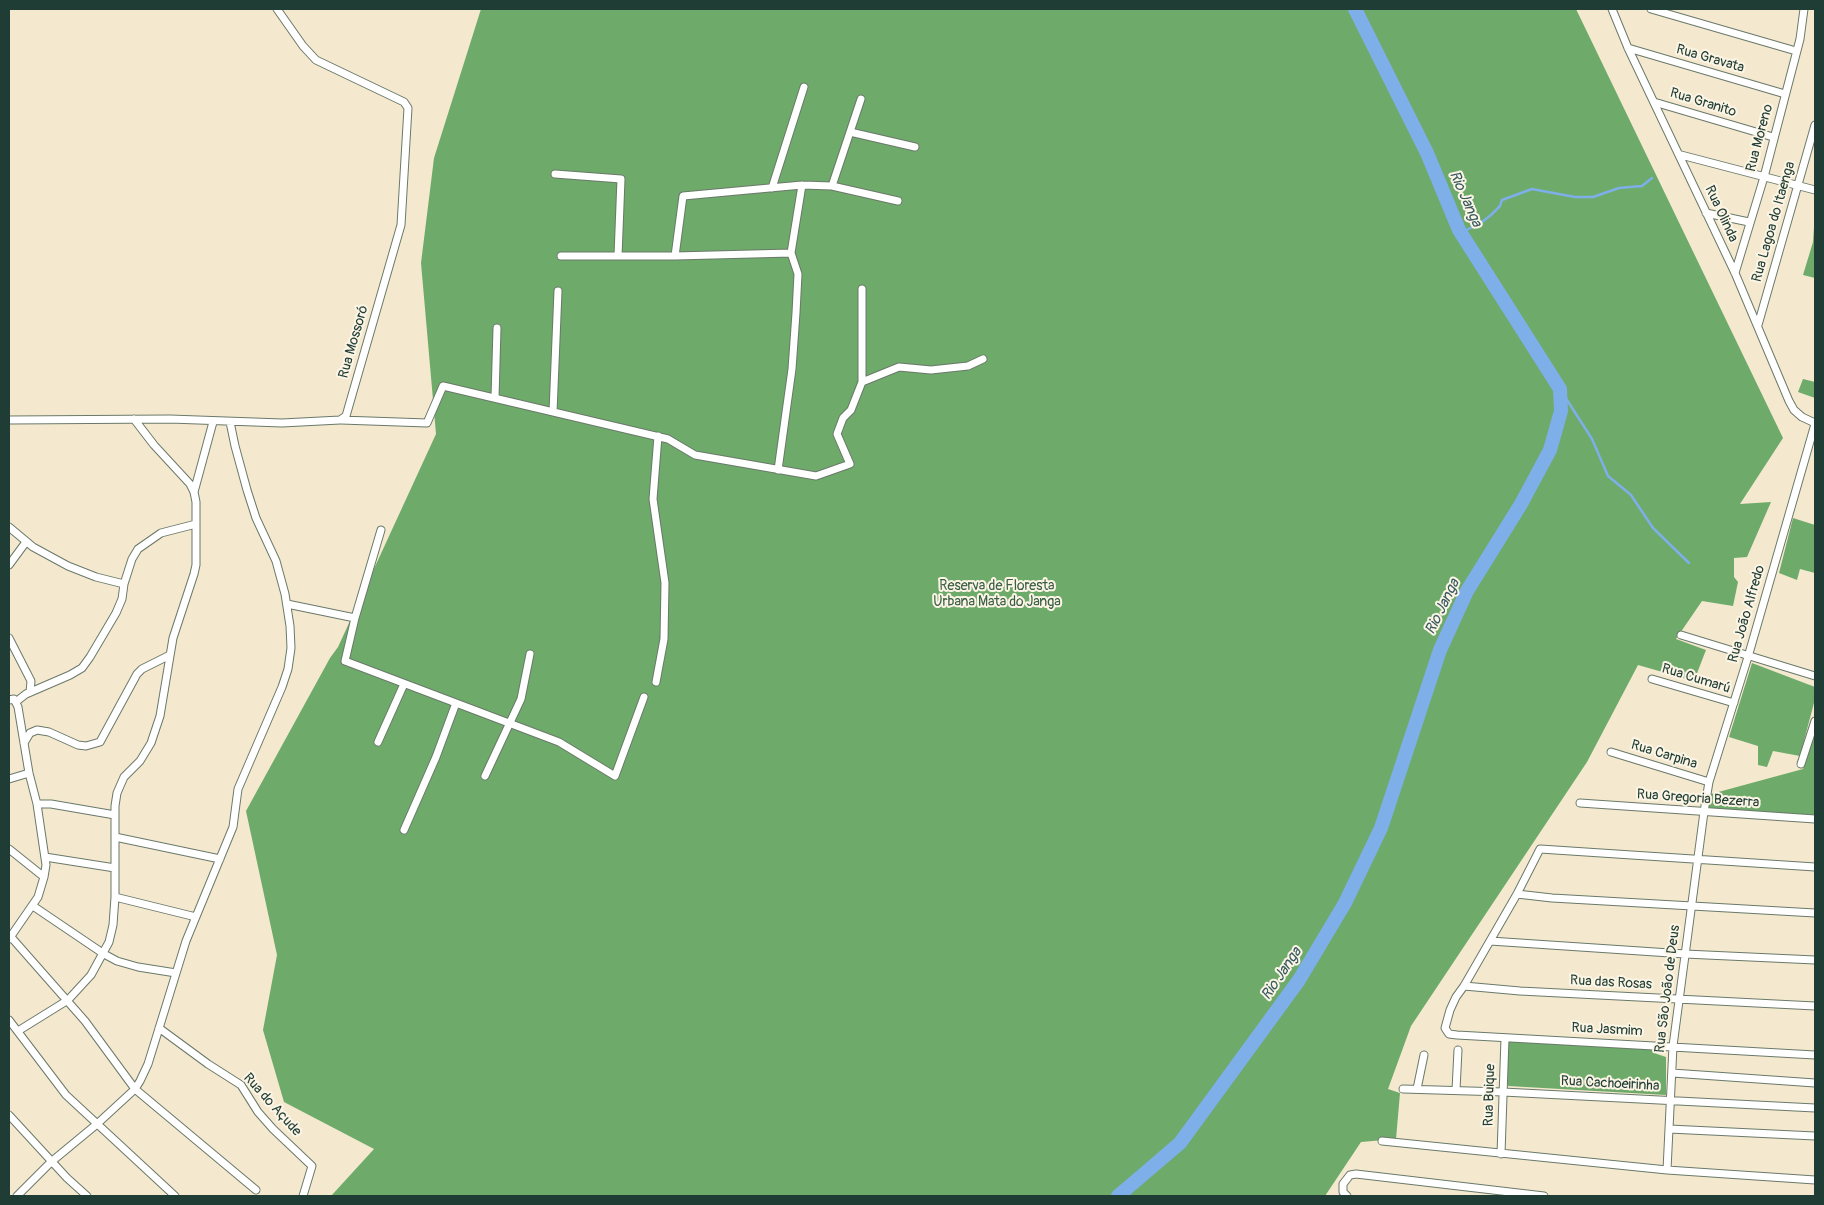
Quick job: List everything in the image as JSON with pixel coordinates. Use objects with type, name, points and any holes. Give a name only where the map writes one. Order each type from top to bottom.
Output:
[{"type":"street","name":"Rua Mossoró","points":[[277,9],[302,46],[316,60],[404,102],[408,108],[402,225],[348,411],[344,419],[340,420]]},
{"type":"street","name":"Rua Olinda","points":[[1612,9],[1628,48],[1681,155],[1735,273],[1794,410],[1802,417],[1815,423]]},
{"type":"street","points":[[1651,9],[1796,51]]},
{"type":"street","name":"Rua Moreno","points":[[1735,273],[1764,177],[1796,51],[1804,9]]},
{"type":"street","name":"Rua Gravata","points":[[1628,48],[1785,94]]},
{"type":"street","points":[[772,188],[804,87]]},
{"type":"street","points":[[832,186],[861,99]]},
{"type":"street","name":"Rua Granito","points":[[1654,102],[1774,137]]},
{"type":"street","name":"Rua Lagoa do Itaenga","points":[[1758,325],[1815,125]]},
{"type":"street","points":[[850,132],[915,147]]},
{"type":"street","points":[[1681,155],[1815,190]]},
{"type":"street","points":[[555,174],[621,179],[618,256]]},
{"type":"street","points":[[778,470],[792,369],[796,313],[798,274],[790,253],[802,185]]},
{"type":"street","points":[[675,256],[683,196],[802,185],[832,186],[898,201]]},
{"type":"street","points":[[1706,213],[1749,222]]},
{"type":"street","points":[[560,256],[790,253]]},
{"type":"street","points":[[9,420],[134,419],[282,423],[340,420],[427,422],[443,386],[658,436],[668,439],[695,455],[816,476],[850,464],[837,434],[843,418],[852,410],[862,382],[862,289]]},
{"type":"street","points":[[553,412],[558,291]]},
{"type":"street","points":[[495,398],[497,328]]},
{"type":"street","points":[[862,382],[899,367],[931,370],[968,366],[983,359]]},
{"type":"street","points":[[18,1030],[68,1000],[91,974],[104,954],[109,942],[116,897],[115,815],[117,793],[121,781],[145,754],[160,716],[173,638],[196,565],[196,502],[194,492],[190,484],[154,445],[134,419]]},
{"type":"street","points":[[194,492],[213,422]]},
{"type":"street","points":[[17,1196],[51,1162],[135,1089],[148,1064],[186,941],[233,827],[238,789],[288,669],[291,648],[290,626],[276,561],[256,518],[230,422]]},
{"type":"street","name":"Rua João Alfredo","points":[[1704,812],[1710,782],[1815,423]]},
{"type":"street","points":[[656,682],[664,639],[665,584],[653,499],[658,436]]},
{"type":"street","points":[[17,702],[30,692],[82,668],[116,613],[122,599],[124,584],[132,559],[138,548],[161,533],[196,524]]},
{"type":"street","points":[[9,527],[44,554],[80,571],[124,584]]},
{"type":"street","points":[[381,530],[355,618],[345,661],[559,742],[615,776],[644,697]]},
{"type":"street","points":[[9,565],[26,542]]},
{"type":"street","points":[[286,604],[355,618]]},
{"type":"street","points":[[1681,635],[1815,676]]},
{"type":"street","points":[[9,638],[31,681],[30,692]]},
{"type":"street","points":[[485,776],[522,699],[530,654]]},
{"type":"street","points":[[24,743],[30,733],[37,730],[49,732],[78,745],[86,746],[100,742],[137,674],[142,669],[170,655]]},
{"type":"street","name":"Rua Cumarú","points":[[1652,679],[1734,703]]},
{"type":"street","points":[[378,742],[404,684]]},
{"type":"street","points":[[9,700],[14,699],[17,702]]},
{"type":"street","points":[[17,702],[29,773],[37,804],[45,857],[44,878],[33,906],[10,934],[68,1000],[108,1050],[135,1089],[256,1190]]},
{"type":"street","points":[[404,830],[436,757],[456,703]]},
{"type":"street","points":[[1802,764],[1815,721]]},
{"type":"street","name":"Rua Carpina","points":[[1610,752],[1710,782]]},
{"type":"street","points":[[9,779],[29,773]]},
{"type":"street","points":[[37,804],[51,804],[115,815]]},
{"type":"street","name":"Rua Gregoria Bezerra","points":[[1580,804],[1815,819]]},
{"type":"street","name":"Rua São João de Deus","points":[[1667,1170],[1673,1046],[1696,859],[1704,812]]},
{"type":"street","points":[[115,837],[220,860]]},
{"type":"street","points":[[9,849],[44,878]]},
{"type":"street","points":[[1464,986],[1517,894],[1540,849],[1815,867]]},
{"type":"street","points":[[45,857],[115,868]]},
{"type":"street","points":[[1517,894],[1552,898],[1815,913]]},
{"type":"street","points":[[116,897],[196,917]]},
{"type":"street","points":[[33,906],[117,961],[138,967],[176,973]]},
{"type":"street","points":[[1490,941],[1685,954],[1815,960]]},
{"type":"street","name":"Rua das Rosas","points":[[1464,986],[1520,991],[1815,1006]]},
{"type":"street","name":"Rua Jasmim","points":[[1464,986],[1456,997],[1445,1024],[1446,1032],[1457,1035],[1815,1054]]},
{"type":"street","points":[[9,1020],[66,1095],[175,1196]]},
{"type":"street","name":"Rua do Açude","points":[[159,1028],[208,1064],[241,1085],[258,1112],[312,1166],[302,1196]]},
{"type":"street","name":"Rua Buique","points":[[1501,1154],[1505,1038]]},
{"type":"street","points":[[1456,1090],[1458,1050]]},
{"type":"street","points":[[1417,1089],[1424,1055]]},
{"type":"street","points":[[1672,1073],[1815,1083]]},
{"type":"street","name":"Rua Cachoeirinha","points":[[1403,1089],[1503,1092],[1815,1108]]},
{"type":"street","points":[[9,1114],[66,1178],[87,1196]]},
{"type":"street","points":[[1670,1129],[1815,1136]]},
{"type":"street","points":[[1382,1142],[1667,1170],[1815,1180]]},
{"type":"street","points":[[1344,1195],[1343,1184],[1346,1178],[1356,1174],[1544,1196]]},
{"type":"green space","name":"Reserva de Floresta Urbana Mata do Janga","points":[[481,9],[1576,9],[1783,438],[1740,504],[1771,502],[1747,557],[1734,558],[1734,577],[1738,582],[1733,606],[1702,601],[1676,639],[1706,650],[1694,681],[1638,665],[1587,762],[1411,1026],[1388,1089],[1400,1093],[1396,1139],[1361,1142],[1325,1196],[331,1196],[374,1149],[284,1102],[263,1030],[277,955],[246,811],[330,658],[338,647],[436,434],[421,263],[434,158]]},
{"type":"green space","points":[[1814,227],[1815,278],[1803,275],[1813,242]]},
{"type":"green space","points":[[1803,379],[1815,382],[1815,398],[1798,392]]},
{"type":"green space","points":[[1793,518],[1815,525],[1815,573],[1800,569],[1797,580],[1779,573]]},
{"type":"green space","points":[[1752,663],[1815,687],[1815,699],[1800,756],[1773,751],[1767,767],[1758,765],[1758,746],[1729,737]]},
{"type":"green space","points":[[1815,734],[1815,815],[1708,809],[1711,794],[1803,769]]},
{"type":"green space","points":[[1508,1041],[1649,1048],[1657,1054],[1666,1057],[1666,1095],[1508,1086]]},
{"type":"waterway","name":"Rio Janga","points":[[1118,1196],[1180,1143],[1299,980],[1345,903],[1381,828],[1440,650],[1467,591],[1521,504],[1550,450],[1561,411],[1560,389],[1459,230],[1427,153],[1355,9]]},
{"type":"waterway","points":[[1461,233],[1491,215],[1500,206],[1502,200],[1532,189],[1575,197],[1593,197],[1619,188],[1642,186],[1652,178]]},
{"type":"waterway","points":[[1560,389],[1592,439],[1608,476],[1631,495],[1653,528],[1689,563]]}]
